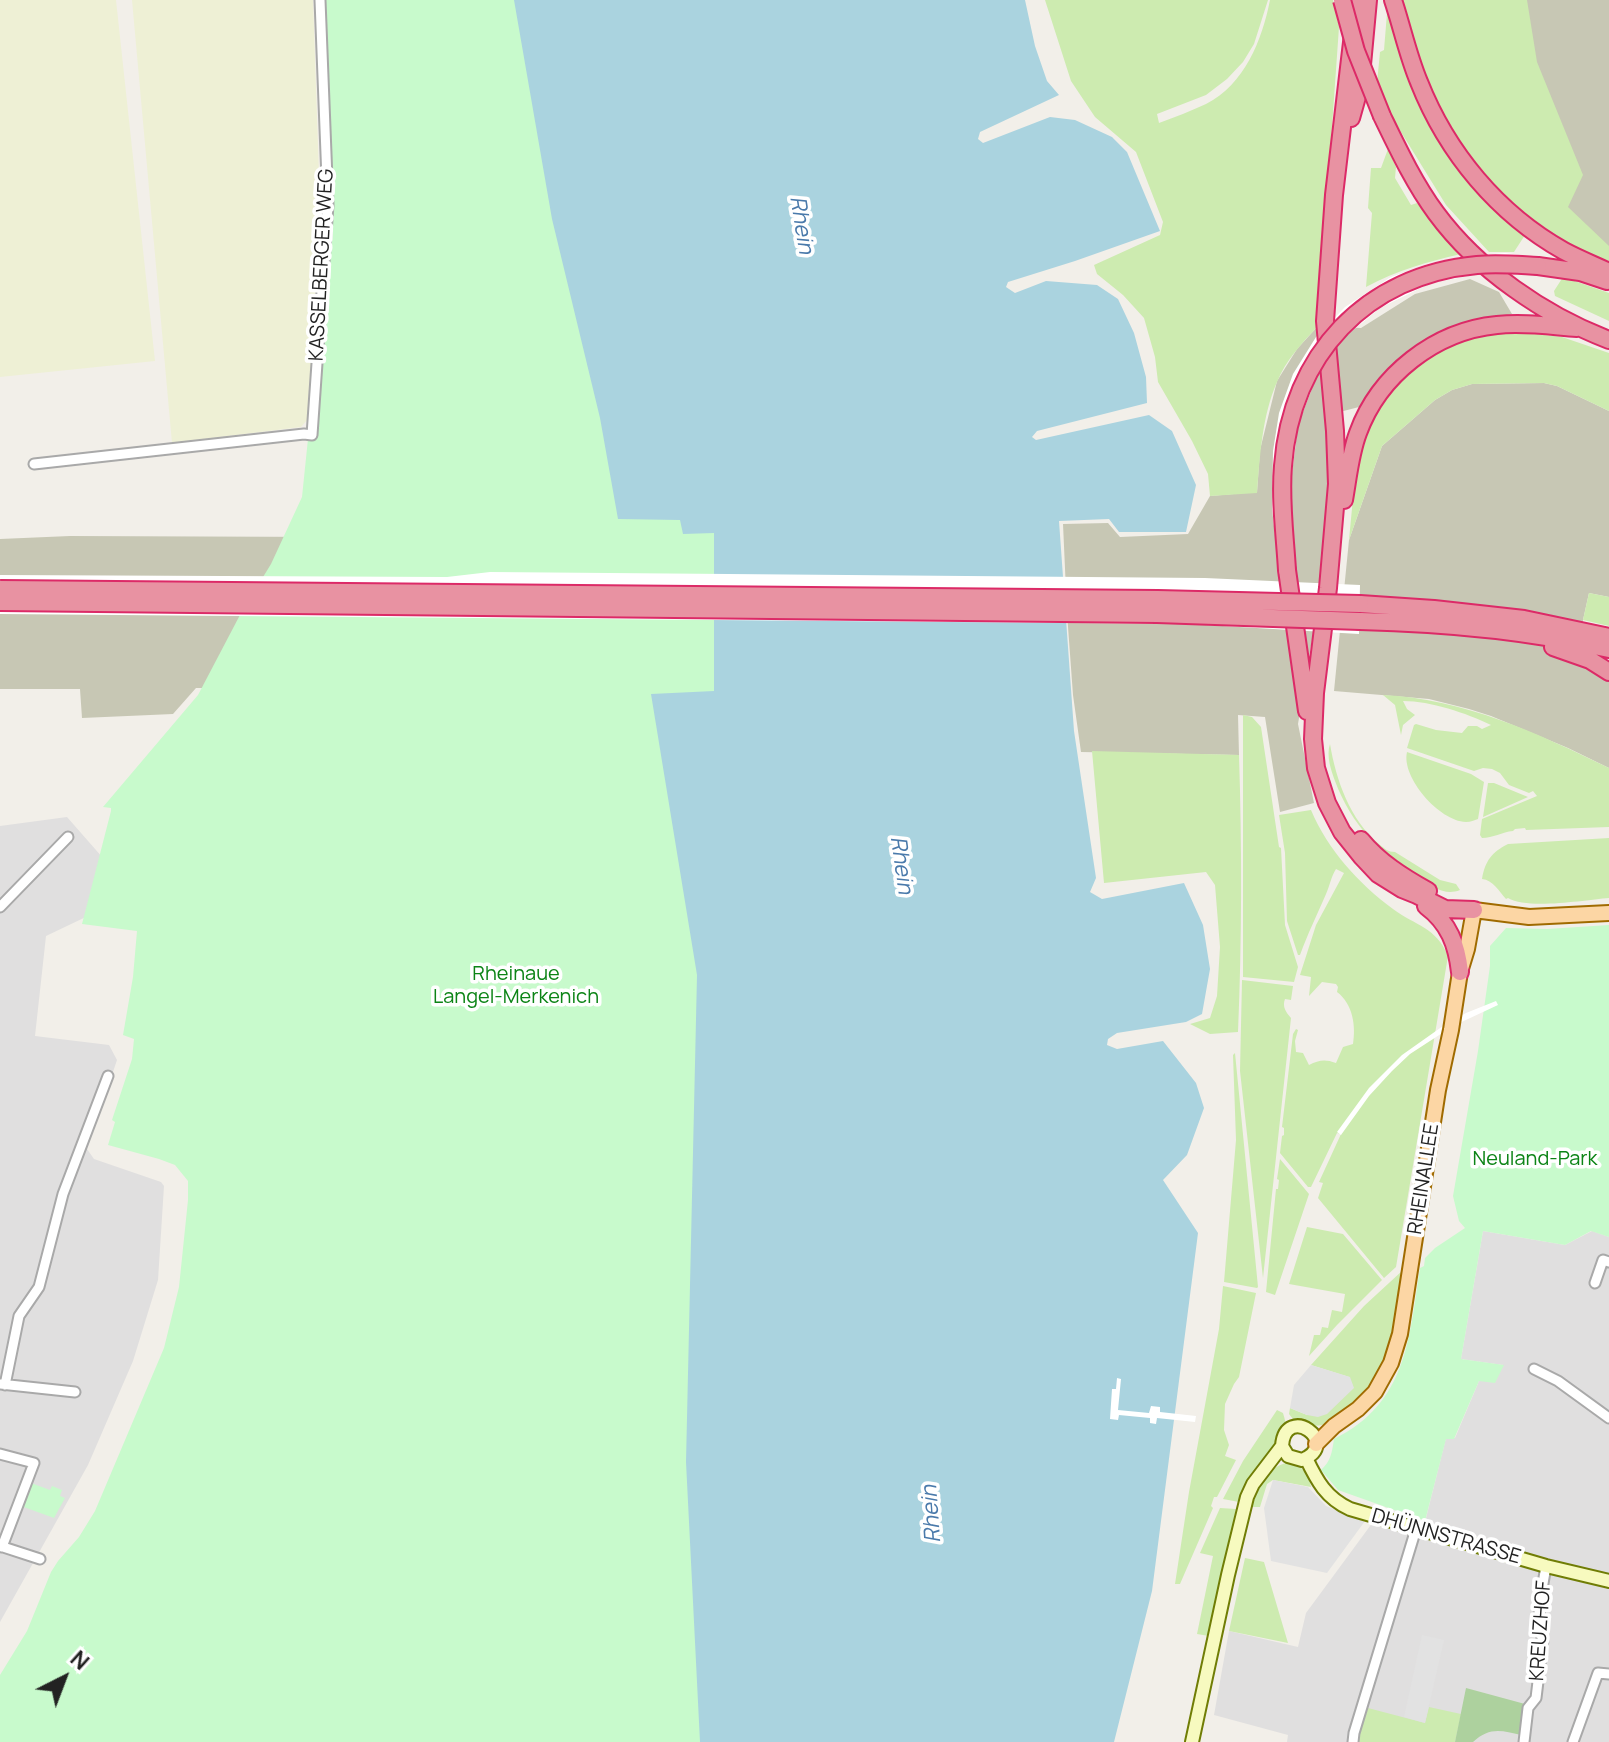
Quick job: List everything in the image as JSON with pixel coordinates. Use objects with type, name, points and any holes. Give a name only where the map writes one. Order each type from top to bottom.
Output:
[{"type":"highway","points":[[1342,0],[1356,51],[1382,116],[1418,186],[1437,215],[1463,244],[1505,282],[1577,328],[1609,340]]},
{"type":"highway","points":[[1314,754],[1315,693],[1337,484],[1325,321],[1334,195],[1357,0]]},
{"type":"highway","points":[[1368,0],[1360,86],[1342,166],[1331,311],[1345,455],[1336,593],[1320,697],[1320,754],[1332,791],[1346,819],[1374,854],[1415,884],[1474,910]]},
{"type":"highway","points":[[1393,0],[1418,81],[1458,156],[1483,186],[1518,219],[1568,253],[1609,272]]},
{"type":"highway","points":[[1474,910],[1445,909],[1383,879],[1342,832],[1324,794],[1316,768],[1287,570],[1283,466],[1288,430],[1299,391],[1325,345],[1367,304],[1399,285],[1457,267],[1506,264],[1580,272],[1609,281]]},
{"type":"highway","points":[[1342,509],[1357,435],[1377,395],[1403,366],[1436,344],[1474,328],[1519,324],[1577,328]]},
{"type":"highway","points":[[0,589],[1158,599],[1360,613],[1543,636],[1609,649]]},
{"type":"highway","points":[[0,602],[1157,614],[1360,613],[1434,609],[1524,619],[1609,637]]},
{"type":"highway","points":[[1494,629],[1571,652],[1609,672]]},
{"type":"highway","points":[[1402,889],[1434,912],[1446,926],[1458,953],[1460,972]]},
{"type":"main road","points":[[1474,910],[1529,917],[1609,913]]},
{"type":"main road","name":"RHEINALLEE","points":[[1192,1742],[1244,1507],[1253,1484],[1267,1466],[1285,1451],[1284,1435],[1291,1428],[1304,1427],[1313,1438],[1334,1426],[1375,1392],[1391,1363],[1400,1334],[1438,1090],[1474,910]]},
{"type":"main road","points":[[1285,1451],[1297,1460],[1306,1458],[1315,1450],[1313,1438]]},
{"type":"main road","name":"DHÜNNSTRASSE","points":[[1306,1458],[1325,1493],[1342,1505],[1416,1529],[1609,1581]]},
{"type":"street","name":"KASSELBERGER WEG","points":[[34,464],[312,435],[328,205],[320,0]]},
{"type":"street","points":[[0,907],[68,837]]},
{"type":"street","points":[[75,1392],[2,1384],[19,1316],[39,1287],[63,1194],[108,1076]]},
{"type":"street","points":[[1595,1283],[1603,1260],[1609,1262]]},
{"type":"street","points":[[1534,1369],[1558,1381],[1609,1418]]},
{"type":"street","points":[[0,1454],[34,1463],[1,1547],[40,1559]]},
{"type":"street","points":[[1353,1742],[1416,1529]]},
{"type":"street","name":"KREUZHOF","points":[[1524,1742],[1528,1708],[1536,1698],[1543,1640],[1539,1624],[1546,1566]]},
{"type":"street","points":[[1573,1742],[1598,1673],[1609,1674]]},
{"type":"shaded area","points":[[0,0],[116,0],[155,361],[0,377]]},
{"type":"shaded area","points":[[132,0],[313,0],[320,204],[308,419],[301,427],[172,443]]},
{"type":"shaded area","points":[[1426,0],[1609,0],[1609,259],[1536,205]]},
{"type":"shaded area","points":[[1470,279],[1499,292],[1512,314],[1438,334],[1397,362],[1359,407],[1328,415],[1328,543],[1298,724],[1314,803],[1280,812],[1265,717],[1238,715],[1239,755],[1081,752],[1073,695],[1063,524],[1108,523],[1120,537],[1188,534],[1210,496],[1257,492],[1260,450],[1277,381],[1297,349],[1318,326],[1361,328],[1415,294]]},
{"type":"shaded area","points":[[1544,383],[1609,411],[1609,597],[1589,593],[1579,661],[1609,669],[1609,768],[1568,748],[1469,709],[1429,699],[1334,691],[1349,540],[1382,446],[1435,400],[1452,390],[1472,384]]},
{"type":"shaded area","points":[[70,536],[593,538],[502,689],[196,688],[173,714],[82,718],[80,689],[0,689],[0,539]]},
{"type":"shaded area","points":[[67,817],[110,866],[90,915],[46,936],[35,1036],[109,1045],[117,1060],[87,1149],[94,1159],[161,1182],[164,1186],[158,1280],[133,1361],[88,1465],[0,1622],[0,826]]},
{"type":"shaded area","points":[[1483,1231],[1565,1245],[1592,1231],[1609,1237],[1609,1742],[1287,1742],[1288,1735],[1214,1715],[1229,1631],[1298,1647],[1306,1613],[1373,1522],[1421,1538],[1446,1438],[1455,1438],[1479,1381],[1503,1365],[1461,1359]]},
{"type":"shaded area","points":[[1311,1365],[1350,1377],[1354,1388],[1327,1414],[1318,1417],[1290,1408],[1294,1385]]},
{"type":"shaded area","points":[[1273,1480],[1308,1487],[1326,1506],[1365,1521],[1327,1573],[1271,1561],[1264,1508]]},
{"type":"shaded area","points":[[1422,1635],[1444,1640],[1425,1723],[1404,1717]]},
{"type":"green space","name":"Rheinaue Langel-Merkenich","points":[[319,0],[750,0],[884,1742],[0,1742],[0,1675],[27,1631],[51,1572],[95,1511],[164,1348],[179,1287],[188,1181],[175,1165],[108,1145],[115,1122],[112,1120],[132,1059],[134,1039],[123,1035],[137,931],[82,924],[111,811],[111,808],[103,807],[198,695],[271,564],[302,497],[312,400],[324,204]]},
{"type":"green space","points":[[1045,0],[1268,0],[1254,44],[1243,62],[1206,95],[1157,114],[1159,123],[1206,104],[1231,85],[1257,45],[1270,0],[1333,0],[1339,27],[1318,326],[1290,359],[1272,395],[1262,436],[1257,493],[1210,496],[1208,474],[1158,382],[1155,357],[1144,318],[1123,295],[1097,274],[1094,265],[1160,235],[1163,222],[1136,152],[1095,117],[1071,81]]},
{"type":"green space","points":[[1402,0],[1527,0],[1537,62],[1583,175],[1568,207],[1609,246],[1609,266],[1567,246],[1536,225],[1501,194],[1470,158],[1444,120],[1428,88]]},
{"type":"green space","points":[[1388,1],[1401,48],[1500,211],[1525,235],[1514,252],[1489,252],[1446,205],[1393,119],[1377,83],[1380,52],[1384,50]]},
{"type":"green space","points":[[1388,149],[1396,167],[1395,178],[1411,205],[1417,203],[1461,254],[1412,267],[1366,287],[1372,213],[1368,208],[1371,168],[1381,168]]},
{"type":"green space","points":[[1563,277],[1609,293],[1609,321],[1555,296],[1554,291]]},
{"type":"green space","points":[[1512,331],[1562,337],[1609,353],[1609,411],[1544,383],[1472,384],[1452,390],[1435,400],[1382,446],[1349,540],[1355,477],[1362,446],[1377,411],[1397,384],[1437,351],[1476,334]]},
{"type":"green space","points":[[1589,593],[1609,597],[1609,626],[1583,620]]},
{"type":"green space","points":[[1383,695],[1443,703],[1500,720],[1609,768],[1609,827],[1525,828],[1482,838],[1482,819],[1537,796],[1533,791],[1529,793],[1509,785],[1500,773],[1492,769],[1474,771],[1407,748],[1416,724],[1462,733],[1468,726],[1482,729],[1491,725],[1448,708],[1403,701],[1415,715],[1403,725],[1401,735],[1395,705]]},
{"type":"green space","points":[[1243,715],[1252,717],[1261,727],[1281,848],[1285,925],[1298,967],[1294,982],[1243,977]]},
{"type":"green space","points":[[1330,744],[1346,798],[1369,834],[1387,850],[1440,880],[1456,884],[1460,890],[1444,891],[1430,885],[1393,860],[1369,838],[1350,811],[1335,781],[1329,758]]},
{"type":"green space","points":[[1092,751],[1239,755],[1241,894],[1238,1032],[1210,1034],[1190,1024],[1210,1018],[1217,996],[1220,947],[1215,885],[1206,872],[1104,883]]},
{"type":"green space","points":[[1407,752],[1471,774],[1484,782],[1478,819],[1466,822],[1455,820],[1434,806],[1410,773]]},
{"type":"green space","points":[[1488,783],[1494,783],[1528,797],[1483,817]]},
{"type":"green space","points":[[1311,810],[1326,839],[1356,877],[1393,909],[1438,939],[1448,956],[1396,1267],[1384,1278],[1318,1198],[1323,1183],[1319,1182],[1341,1134],[1337,1133],[1311,1187],[1280,1153],[1296,1029],[1296,1052],[1303,1053],[1309,1065],[1322,1061],[1336,1063],[1343,1047],[1353,1044],[1354,1037],[1350,1009],[1337,992],[1336,984],[1322,982],[1309,996],[1311,977],[1300,975],[1316,925],[1344,873],[1336,869],[1334,872],[1300,955],[1287,921],[1285,853],[1279,815]]},
{"type":"green space","points":[[1609,838],[1609,898],[1557,903],[1517,902],[1506,899],[1493,884],[1482,879],[1490,858],[1508,844]]},
{"type":"green space","name":"Neuland-Park","points":[[1609,925],[1609,1237],[1591,1231],[1565,1245],[1483,1231],[1461,1359],[1504,1365],[1495,1383],[1479,1381],[1454,1439],[1446,1439],[1425,1521],[1338,1490],[1321,1470],[1329,1460],[1334,1439],[1377,1407],[1390,1388],[1407,1344],[1420,1268],[1435,1248],[1465,1228],[1459,1221],[1453,1196],[1478,1051],[1490,946],[1506,928]]},
{"type":"green space","points":[[1242,980],[1293,986],[1291,1000],[1285,999],[1284,1002],[1291,1018],[1263,1278],[1240,1071]]},
{"type":"green space","points":[[1235,1053],[1257,1288],[1224,1282],[1236,1140]]},
{"type":"green space","points":[[1280,1159],[1309,1194],[1275,1295],[1266,1292]]},
{"type":"green space","points":[[1307,1227],[1343,1234],[1382,1280],[1309,1356],[1314,1335],[1320,1335],[1322,1327],[1328,1328],[1332,1310],[1342,1312],[1345,1294],[1289,1284]]},
{"type":"green space","points":[[1402,1271],[1390,1348],[1369,1389],[1326,1424],[1313,1426],[1296,1423],[1289,1414],[1290,1408],[1307,1415],[1349,1377],[1311,1365],[1364,1306]]},
{"type":"green space","points":[[1223,1286],[1256,1293],[1239,1377],[1225,1404],[1224,1430],[1229,1445],[1225,1456],[1236,1460],[1217,1497],[1214,1497],[1213,1508],[1180,1584],[1175,1584],[1219,1329]]},
{"type":"green space","points":[[1277,1410],[1283,1413],[1285,1422],[1279,1444],[1239,1502],[1223,1499],[1243,1461]]},
{"type":"green space","points":[[1291,1462],[1305,1472],[1311,1487],[1273,1480],[1267,1484],[1260,1507],[1251,1507],[1270,1472]]},
{"type":"green space","points":[[31,1483],[50,1490],[52,1486],[62,1490],[60,1496],[65,1498],[54,1518],[21,1506]]},
{"type":"green space","points":[[1220,1508],[1236,1509],[1209,1636],[1197,1634],[1213,1556],[1200,1553]]},
{"type":"green space","points":[[1245,1558],[1264,1562],[1288,1643],[1229,1631]]},
{"type":"green space","points":[[1466,1688],[1525,1704],[1521,1735],[1496,1731],[1484,1734],[1473,1742],[1455,1742]]},
{"type":"green space","points":[[1429,1707],[1461,1714],[1455,1742],[1359,1742],[1368,1708],[1425,1723]]},
{"type":"water","name":"Rhein","points":[[514,0],[1025,0],[1035,46],[1047,81],[1059,95],[980,132],[978,139],[983,143],[1050,117],[1075,120],[1112,137],[1127,152],[1160,231],[1008,282],[1006,287],[1015,293],[1046,281],[1097,285],[1118,299],[1134,333],[1146,377],[1147,403],[1037,431],[1032,437],[1036,440],[1149,415],[1172,431],[1196,485],[1186,532],[1119,532],[1109,519],[1059,521],[1074,731],[1096,878],[1090,892],[1102,899],[1184,883],[1203,925],[1210,969],[1202,1014],[1186,1022],[1117,1033],[1108,1039],[1107,1045],[1117,1049],[1163,1041],[1196,1083],[1204,1108],[1187,1155],[1163,1180],[1198,1233],[1152,1591],[1114,1742],[700,1742],[686,1462],[697,975],[651,694],[714,691],[714,533],[683,534],[680,520],[618,519],[600,418],[552,219]]},
{"type":"pier","points":[[1505,253],[1540,257],[1537,275],[1485,273],[1431,283],[1380,308],[1340,341],[1318,373],[1298,425],[1292,474],[1296,569],[1279,570],[1272,509],[1273,451],[1279,413],[1293,374],[1316,337],[1345,307],[1391,277],[1463,256]]},
{"type":"pier","points":[[490,572],[1205,578],[1360,585],[1359,634],[1188,624],[0,614],[0,575],[447,577]]},
{"type":"pier","points":[[1496,1001],[1498,1005],[1453,1026],[1410,1054],[1369,1096],[1341,1135],[1337,1132],[1369,1088],[1402,1055],[1443,1026]]},
{"type":"pier","points":[[1117,1378],[1121,1379],[1118,1410],[1149,1413],[1151,1406],[1160,1407],[1160,1412],[1196,1416],[1195,1422],[1157,1418],[1156,1424],[1150,1423],[1150,1418],[1119,1415],[1118,1420],[1110,1419],[1112,1389],[1116,1389]]}]
